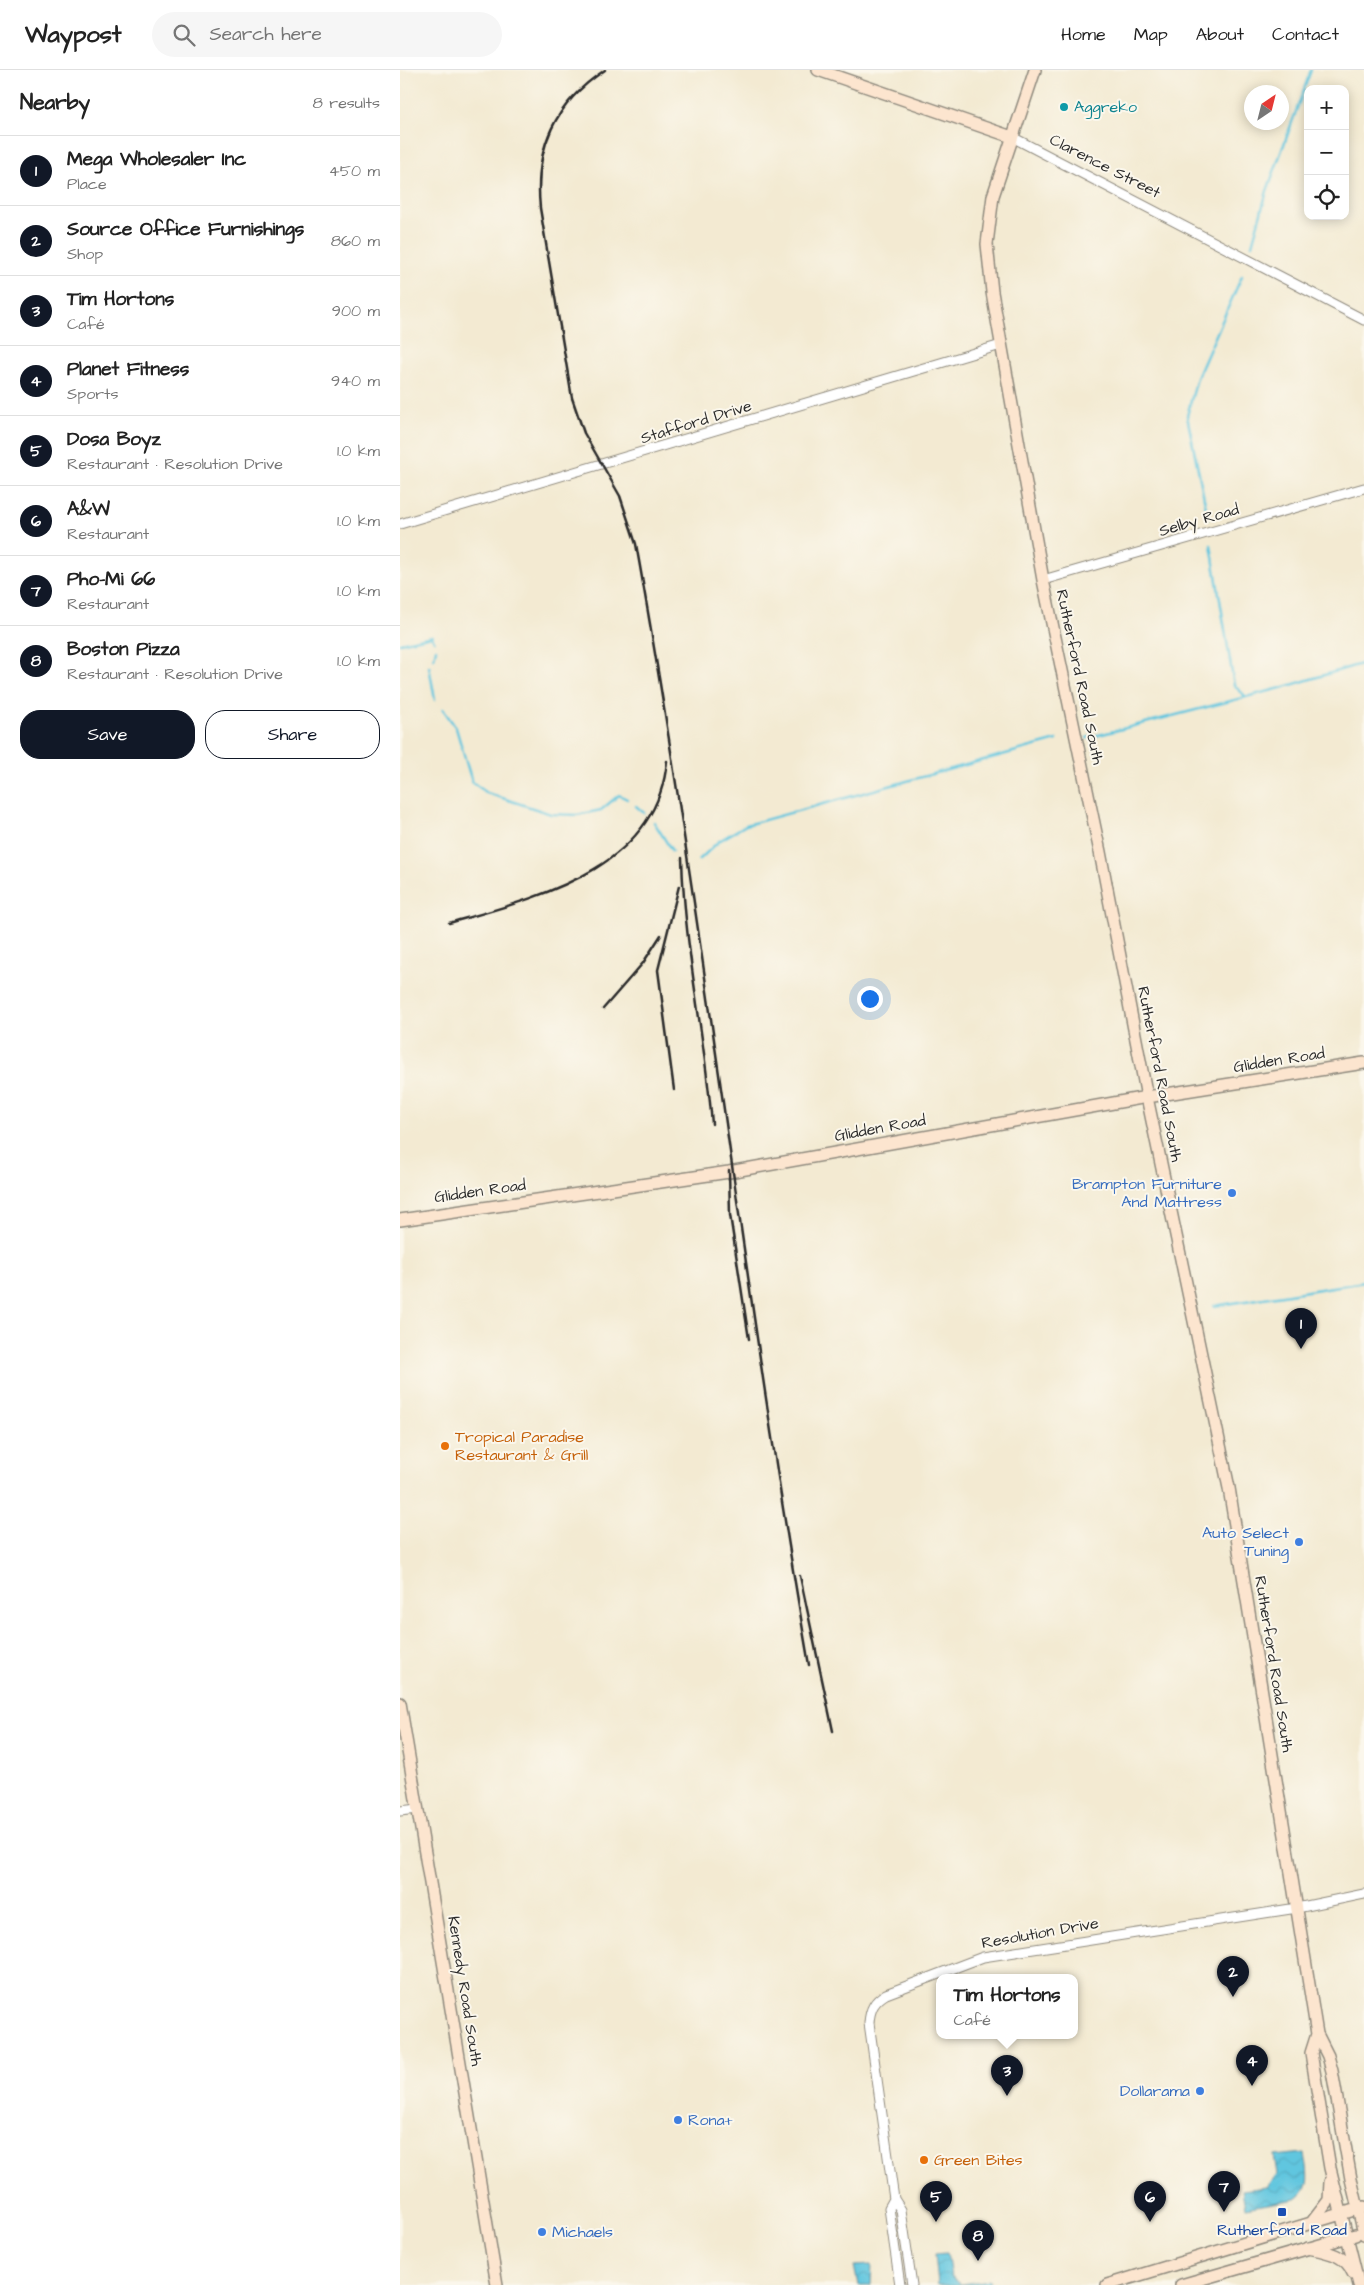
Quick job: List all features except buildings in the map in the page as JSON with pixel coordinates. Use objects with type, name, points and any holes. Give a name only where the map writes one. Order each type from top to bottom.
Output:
[{"type":"street","name":"Clarence Street","points":[[818,70],[1012,137],[1364,320]]},
{"type":"street","name":"Rutherford Road South","points":[[1035,70],[993,196],[987,244],[1001,345],[1043,580],[1100,852],[1147,1097],[1229,1488],[1317,2034],[1311,2053],[1330,2168],[1359,2285]]},
{"type":"street","name":"Stafford Drive","points":[[400,524],[1001,345]]},
{"type":"street","name":"Selby Road","points":[[1043,580],[1364,488]]},
{"type":"street","name":"Glidden Road","points":[[400,1220],[729,1172],[1147,1097],[1364,1063]]},
{"type":"street","name":"Kennedy Road South","points":[[400,1704],[497,2285]]},
{"type":"street","points":[[400,1811],[418,1809]]},
{"type":"street","name":"Resolution Drive","points":[[938,1974],[983,1957],[1297,1908],[1364,1894]]},
{"type":"street","name":"Resolution Drive","points":[[912,2285],[901,2210],[894,2199],[869,2024],[870,2014],[879,1999],[886,1994],[936,1975]]},
{"type":"street","points":[[1181,2285],[1364,2233],[1361,2208],[1351,2179],[1332,2072],[1328,2056],[1317,2034]]},
{"type":"street","points":[[1312,2222],[1329,2200],[1330,2168]]},
{"type":"street","points":[[1351,2179],[1364,2190]]},
{"type":"street","name":"Resolution Drive","points":[[894,2199],[889,2208],[900,2285]]},
{"type":"street","points":[[1107,2285],[1361,2208]]},
{"type":"street","points":[[1307,2248],[1335,2254],[1346,2262],[1359,2285]]},
{"type":"water","points":[[1305,2153],[1308,2178],[1305,2190],[1301,2195],[1296,2199],[1245,2208],[1242,2190],[1267,2187],[1277,2174],[1274,2156]]},
{"type":"water","points":[[947,2253],[951,2277],[961,2284],[989,2280],[990,2285],[938,2285],[935,2254]]},
{"type":"water","points":[[872,2265],[871,2285],[858,2285],[854,2266]]},
{"type":"waterway","points":[[1252,245],[1267,191],[1311,70]]},
{"type":"waterway","points":[[1208,518],[1187,416],[1197,378],[1242,276]]},
{"type":"waterway","points":[[1211,545],[1234,685],[1246,697]]},
{"type":"waterway","points":[[400,643],[432,636],[434,641]]},
{"type":"waterway","points":[[434,658],[436,649]]},
{"type":"waterway","points":[[1087,738],[1281,688],[1364,663]]},
{"type":"waterway","points":[[429,666],[435,700]]},
{"type":"waterway","points":[[443,709],[456,728],[472,782],[487,793],[551,814],[577,815],[601,810],[619,795],[627,799]]},
{"type":"waterway","points":[[699,860],[719,841],[746,825],[1057,740]]},
{"type":"waterway","points":[[636,806],[644,813]]},
{"type":"waterway","points":[[654,822],[672,851]]},
{"type":"waterway","points":[[1214,1306],[1364,1282]]},
{"type":"railway","points":[[605,70],[573,97],[561,112],[552,129],[545,147],[541,166],[539,186],[540,208],[572,398],[584,433],[620,496],[636,544],[682,824],[764,1385],[809,1665]]},
{"type":"railway","points":[[449,923],[554,889],[587,874],[617,854],[641,829],[658,798],[667,761]]},
{"type":"railway","points":[[682,858],[687,925],[712,1124]]},
{"type":"railway","points":[[674,1090],[658,970],[679,886]]},
{"type":"railway","points":[[603,1009],[643,963],[661,935]]},
{"type":"railway","points":[[729,1170],[730,1215],[749,1339]]},
{"type":"railway","points":[[800,1576],[833,1731]]},
{"type":"place","name":"Aggreko","points":[[1064,107]]},
{"type":"place","name":"Brampton Furniture And Mattress","points":[[1232,1193]]},
{"type":"place","name":"Mega Wholesaler Inc","points":[[1301,1349]]},
{"type":"place","name":"Tropical Paradise Restaurant & Grill","points":[[445,1446]]},
{"type":"place","name":"Auto Select Tuning","points":[[1299,1542]]},
{"type":"place","name":"Source Office Furnishings","points":[[1233,1997]]},
{"type":"place","name":"Planet Fitness","points":[[1252,2086]]},
{"type":"place","name":"Dollarama","points":[[1200,2091]]},
{"type":"place","name":"Tim Hortons","points":[[1007,2096]]},
{"type":"place","name":"Rona+","points":[[678,2120]]},
{"type":"place","name":"Green Bites","points":[[924,2160]]},
{"type":"place","name":"Pho-Mi 66","points":[[1224,2212]]},
{"type":"place","name":"Rutherford Road","points":[[1282,2212]]},
{"type":"place","name":"Dosa Boyz","points":[[936,2222]]},
{"type":"place","name":"A&W","points":[[1150,2222]]},
{"type":"place","name":"Michaels","points":[[542,2232]]},
{"type":"place","name":"Boston Pizza","points":[[978,2261]]}]
